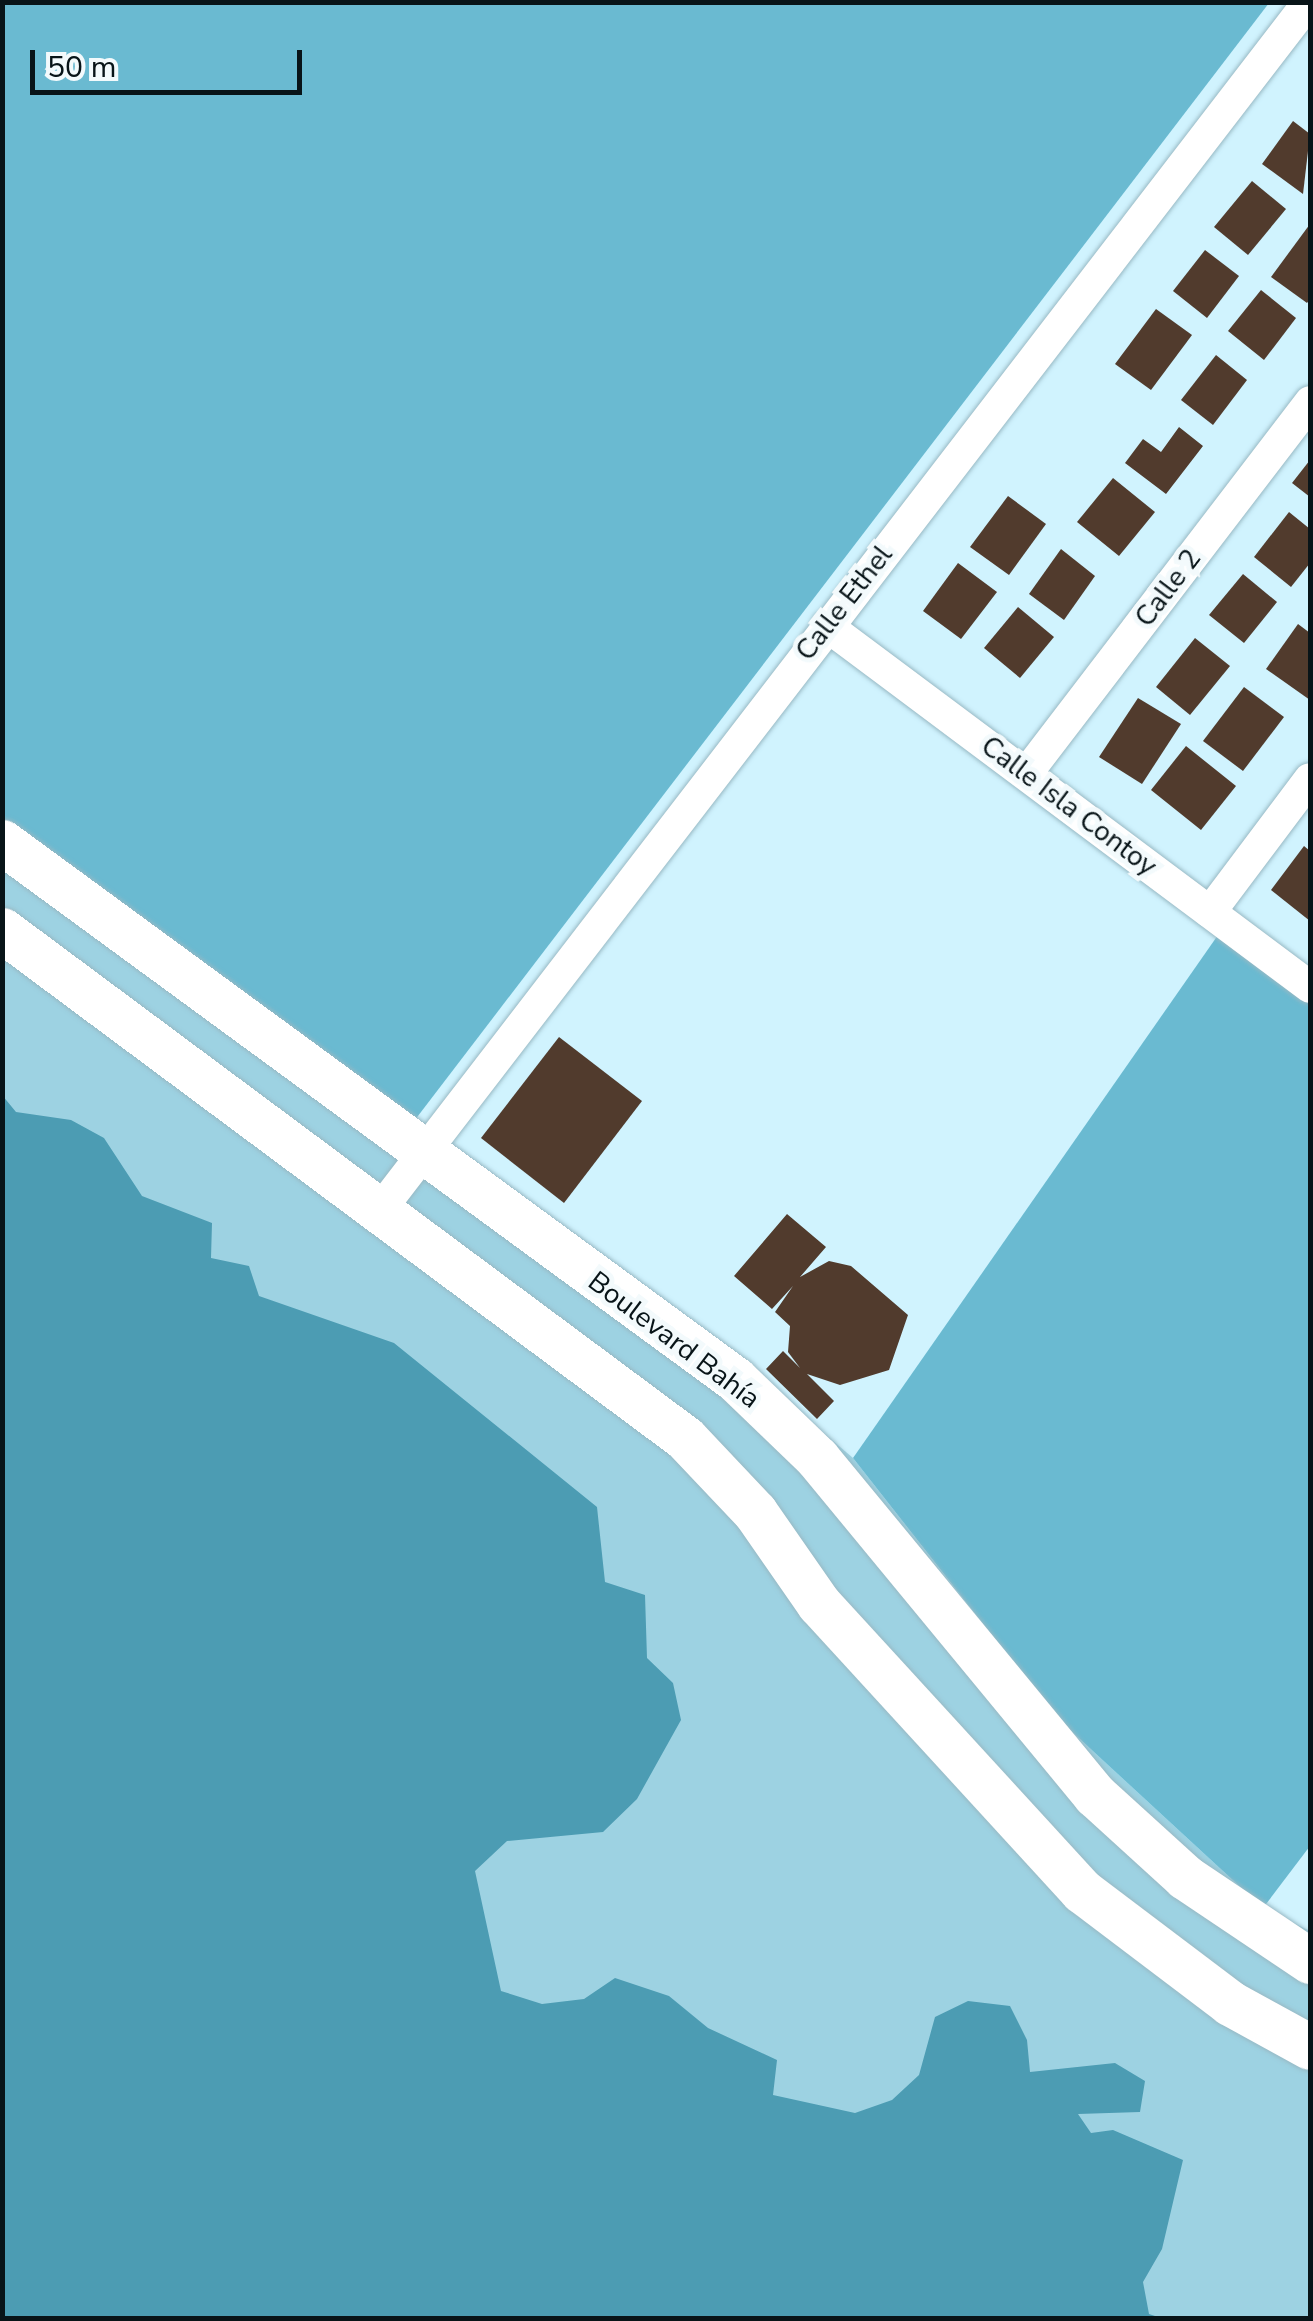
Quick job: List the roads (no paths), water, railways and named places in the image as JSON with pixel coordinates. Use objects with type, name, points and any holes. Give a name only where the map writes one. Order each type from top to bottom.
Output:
[{"type":"main road","name":"Boulevard Bahía","points":[[2,842],[735,1379],[830,1473],[1095,1795],[1185,1877],[1310,1961]]},
{"type":"main road","points":[[2,930],[382,1206],[685,1438],[755,1512],[819,1604],[1082,1891],[1230,2003],[1310,2047]]},
{"type":"street","name":"Calle Ethel","points":[[382,1206],[826,626],[1303,24]]},
{"type":"street","name":"Calle 2","points":[[1026,774],[1310,402]]},
{"type":"street","name":"Calle Isla Contoy","points":[[826,626],[1310,988]]},
{"type":"street","points":[[1210,912],[1310,779]]}]
